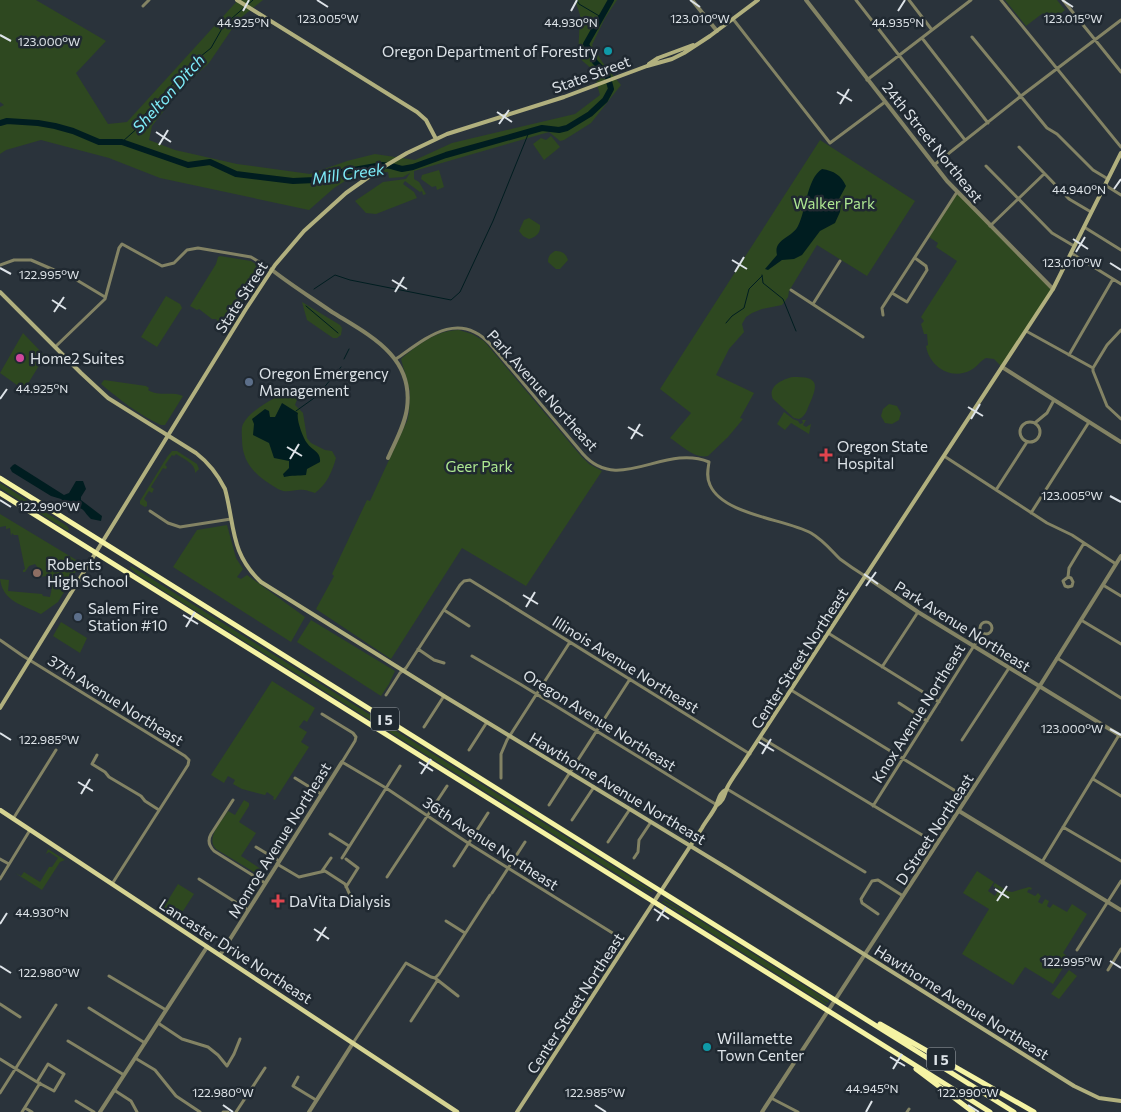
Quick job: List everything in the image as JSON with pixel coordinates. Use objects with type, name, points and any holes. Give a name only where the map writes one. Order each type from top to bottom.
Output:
[{"type":"highway","name":"I 5","points":[[0,478],[1014,1112]]},
{"type":"highway","name":"I 5","points":[[0,493],[990,1112]]},
{"type":"highway","name":"I 5","points":[[847,1007],[877,1022],[1034,1112]]},
{"type":"highway","points":[[902,1057],[923,1075],[974,1112]]},
{"type":"main road","name":"State Street","points":[[0,708],[167,436],[272,270],[298,238],[322,214],[371,175],[398,158],[436,139],[678,56],[717,31],[758,0]]},
{"type":"main road","points":[[239,1],[417,112],[426,120],[436,139]]},
{"type":"main road","name":"Center Street Northeast","points":[[517,1112],[669,879],[716,804],[717,799],[727,789],[828,633],[893,538],[944,456],[1053,290],[1121,153]]},
{"type":"main road","name":"Hawthorne Avenue Northeast","points":[[0,292],[108,398],[196,453],[213,470],[224,489],[238,552],[248,568],[261,582],[1082,1090],[1099,1098],[1121,1101]]},
{"type":"main road","name":"Lancaster Drive Northeast","points":[[0,810],[457,1112]]},
{"type":"street","points":[[143,6],[149,0]]},
{"type":"street","name":"24th Street Northeast","points":[[806,0],[934,165],[957,192],[1053,290]]},
{"type":"street","points":[[856,0],[965,140]]},
{"type":"street","points":[[909,0],[932,30]]},
{"type":"street","points":[[868,80],[971,0]]},
{"type":"street","points":[[1001,0],[1121,147]]},
{"type":"street","points":[[1063,0],[1121,72]]},
{"type":"street","points":[[694,1],[717,31]]},
{"type":"street","points":[[733,19],[830,143],[885,102]]},
{"type":"street","points":[[934,165],[1121,20]]},
{"type":"street","points":[[972,37],[1047,128],[1057,134],[1093,170],[1108,179]]},
{"type":"street","points":[[922,38],[988,122]]},
{"type":"street","points":[[1019,147],[1073,203],[1091,212]]},
{"type":"street","points":[[986,166],[1056,237],[1074,246]]},
{"type":"street","points":[[990,226],[1044,174]]},
{"type":"street","points":[[1105,185],[1121,195]]},
{"type":"street","points":[[883,315],[882,308],[957,192]]},
{"type":"street","points":[[1084,227],[1121,250]]},
{"type":"street","points":[[55,347],[105,297],[119,248],[122,244],[164,266],[174,263],[184,252],[196,248],[251,257],[379,342],[396,359],[405,376],[408,395],[407,408],[403,424],[388,458]]},
{"type":"street","points":[[1071,253],[1121,284]]},
{"type":"street","points":[[892,293],[906,302],[927,270],[926,266],[915,258]]},
{"type":"street","points":[[0,265],[14,260],[31,260],[76,279],[105,297]]},
{"type":"street","points":[[813,304],[840,261]]},
{"type":"street","points":[[1070,355],[1113,280]]},
{"type":"street","points":[[792,290],[863,337]]},
{"type":"street","name":"Park Avenue Northeast","points":[[396,359],[431,335],[442,330],[460,328],[474,332],[486,340],[585,457],[596,465],[618,470],[684,456],[709,462],[709,484],[719,497],[752,513],[800,528],[812,534],[824,542],[846,563],[918,612],[1120,736]]},
{"type":"street","points":[[1121,330],[1107,345],[1093,368],[1107,406],[1121,419]]},
{"type":"street","points":[[1026,331],[1093,368]]},
{"type":"street","points":[[1002,367],[1121,442]]},
{"type":"street","points":[[1036,422],[1040,431],[1039,438],[1034,442],[1027,442],[1021,438],[1020,429],[1026,422],[1036,422],[1047,413],[1054,400]]},
{"type":"street","points":[[1031,513],[1088,422]]},
{"type":"street","points":[[996,490],[1027,442]]},
{"type":"street","points":[[944,456],[1031,513],[1084,543],[1116,564]]},
{"type":"street","points":[[150,511],[168,523],[180,527],[231,519]]},
{"type":"street","points":[[1068,578],[1069,568],[1084,543]]},
{"type":"street","name":"D Street Northeast","points":[[762,1112],[1040,687],[1121,556]]},
{"type":"street","name":"Illinois Avenue Northeast","points":[[444,610],[464,581],[474,582],[750,754]]},
{"type":"street","points":[[1103,585],[1121,596]]},
{"type":"street","points":[[386,695],[444,610],[469,626]]},
{"type":"street","points":[[882,667],[918,612]]},
{"type":"street","points":[[1081,620],[1121,644]]},
{"type":"street","name":"Knox Avenue Northeast","points":[[984,621],[990,622],[991,632],[988,634],[982,633],[980,624],[984,621]]},
{"type":"street","points":[[828,633],[939,702]]},
{"type":"street","name":"Knox Avenue Northeast","points":[[873,806],[982,633]]},
{"type":"street","name":"37th Avenue Northeast","points":[[0,640],[189,760],[188,765],[159,810]]},
{"type":"street","points":[[501,778],[501,754],[509,736],[570,642]]},
{"type":"street","points":[[418,649],[434,660],[444,663]]},
{"type":"street","name":"Oregon Avenue Northeast","points":[[472,656],[597,730],[716,804]]},
{"type":"street","points":[[1057,658],[1121,698]]},
{"type":"street","points":[[962,740],[1009,668]]},
{"type":"street","points":[[549,804],[630,679]]},
{"type":"street","points":[[791,690],[967,798]]},
{"type":"street","points":[[424,727],[444,696]]},
{"type":"street","points":[[899,703],[927,721]]},
{"type":"street","name":"Monroe Avenue Northeast","points":[[220,955],[355,741],[356,737],[352,733],[322,714]]},
{"type":"street","points":[[469,750],[487,722]]},
{"type":"street","points":[[1042,862],[1120,736]]},
{"type":"street","points":[[760,737],[937,844]]},
{"type":"street","points":[[14,819],[56,750]]},
{"type":"street","points":[[97,755],[92,764],[159,810],[112,884]]},
{"type":"street","name":"36th Avenue Northeast","points":[[342,762],[386,788],[468,843],[627,942]]},
{"type":"street","points":[[346,887],[358,868],[344,859],[349,846],[400,766]]},
{"type":"street","points":[[295,778],[321,794]]},
{"type":"street","points":[[1093,779],[1121,796]]},
{"type":"street","points":[[387,877],[446,786]]},
{"type":"street","points":[[572,820],[594,787]]},
{"type":"street","points":[[727,789],[865,872]]},
{"type":"street","points":[[233,800],[209,837],[210,846],[214,851],[266,882]]},
{"type":"street","points":[[608,842],[630,809]]},
{"type":"street","points":[[959,811],[1121,910]]},
{"type":"street","points":[[454,866],[488,813]]},
{"type":"street","points":[[634,858],[638,852],[639,840],[651,822]]},
{"type":"street","points":[[1064,827],[1121,862]]},
{"type":"street","points":[[0,879],[30,830]]},
{"type":"street","points":[[330,834],[349,846]]},
{"type":"street","points":[[411,1021],[439,974],[525,842]]},
{"type":"street","points":[[256,847],[299,877],[325,871],[344,883],[351,897],[368,908]]},
{"type":"street","points":[[322,871],[331,858]]},
{"type":"street","points":[[0,859],[9,864]]},
{"type":"street","points":[[199,879],[248,910]]},
{"type":"street","points":[[878,914],[862,903],[861,900],[861,896],[872,881],[878,880],[903,896]]},
{"type":"street","points":[[1077,950],[1121,881]]},
{"type":"street","points":[[446,920],[466,933]]},
{"type":"street","points":[[100,1112],[207,947]]},
{"type":"street","points":[[1108,970],[1121,949]]},
{"type":"street","points":[[309,1112],[406,963],[436,979],[458,996]]},
{"type":"street","points":[[110,976],[166,1010]]},
{"type":"street","points":[[0,1004],[20,1017]]},
{"type":"street","points":[[0,1093],[56,1005]]},
{"type":"street","points":[[89,1008],[145,1043]]},
{"type":"street","points":[[158,1023],[182,1039],[208,1047],[227,1066],[240,1039]]},
{"type":"street","points":[[68,1041],[124,1075]]},
{"type":"street","points":[[135,1058],[155,1070],[176,1096],[200,1112]]},
{"type":"street","points":[[0,1059],[15,1069],[39,1082],[54,1090],[64,1074],[48,1064],[39,1082],[25,1108],[22,1112]]},
{"type":"street","points":[[236,1112],[264,1068]]},
{"type":"street","points":[[298,1077],[293,1086],[316,1100]]},
{"type":"street","points":[[114,1090],[131,1101],[137,1112]]},
{"type":"street","points":[[771,1098],[798,1112]]},
{"type":"street","points":[[76,1101],[94,1112]]},
{"type":"street","points":[[25,1108],[32,1112]]},
{"type":"street","points":[[223,1112],[228,1112]]},
{"type":"green space","points":[[0,0],[36,0],[106,41],[76,73],[108,124],[127,122],[238,0],[263,0],[238,20],[209,63],[181,89],[152,126],[149,140],[175,150],[237,164],[310,174],[347,161],[375,154],[415,160],[452,143],[575,114],[600,95],[593,70],[578,57],[580,15],[575,0],[617,0],[605,18],[592,45],[603,63],[621,85],[591,123],[564,140],[560,141],[549,132],[414,171],[414,179],[419,182],[426,194],[423,195],[422,191],[420,192],[405,181],[403,184],[414,192],[417,198],[376,214],[366,213],[355,201],[383,182],[406,179],[410,173],[403,177],[389,178],[388,172],[353,176],[334,188],[309,210],[160,178],[109,158],[41,140],[6,150],[0,154],[0,107],[4,105],[0,102]]},
{"type":"green space","points":[[1005,0],[1057,0],[1065,10],[1051,22],[1043,13],[1026,26]]},
{"type":"green space","points":[[551,136],[560,147],[544,160],[533,144],[541,138],[546,140]]},
{"type":"green space","name":"Walker Park","points":[[820,140],[915,201],[867,276],[817,245],[782,305],[762,309],[746,317],[742,324],[744,332],[729,349],[716,375],[754,393],[740,418],[743,419],[728,437],[708,456],[698,455],[683,448],[670,438],[691,413],[660,389]]},
{"type":"green space","points":[[439,170],[444,187],[437,190],[436,186],[432,187],[421,179],[422,175]]},
{"type":"green space","points":[[957,192],[1053,289],[1002,367],[994,359],[986,358],[971,370],[956,374],[942,370],[931,360],[926,346],[928,345],[927,334],[924,334],[921,324],[924,321],[921,317],[957,261],[936,247],[938,243],[929,237]]},
{"type":"green space","points":[[529,218],[540,225],[540,230],[538,234],[529,239],[519,231],[524,220]]},
{"type":"green space","points":[[555,251],[563,253],[568,260],[560,269],[556,269],[548,262],[548,258]]},
{"type":"green space","points":[[220,256],[251,261],[263,269],[227,326],[221,325],[216,319],[212,319],[199,309],[197,310],[190,306]]},
{"type":"green space","points":[[166,296],[180,304],[182,308],[157,347],[141,337]]},
{"type":"green space","points":[[302,302],[340,325],[342,328],[341,335],[333,338],[307,320]]},
{"type":"green space","name":"Geer Park","points":[[459,330],[472,334],[484,341],[581,456],[589,464],[602,471],[526,586],[462,548],[391,659],[316,609],[334,576],[332,574],[367,500],[370,501],[407,421],[410,391],[401,359],[435,335]]},
{"type":"green space","points":[[23,333],[45,356],[24,390],[0,373]]},
{"type":"green space","points":[[793,377],[807,378],[814,382],[815,386],[806,412],[799,419],[794,418],[773,399],[772,395],[772,391],[777,384]]},
{"type":"green space","points":[[104,380],[146,386],[152,392],[183,396],[165,425],[161,425],[137,412],[101,384]]},
{"type":"green space","points":[[293,390],[299,394],[295,405],[303,413],[307,438],[311,443],[325,450],[332,451],[336,458],[323,486],[315,493],[304,490],[284,491],[270,484],[252,469],[243,448],[242,427],[247,418],[265,404]]},
{"type":"green space","points":[[889,404],[897,406],[901,413],[899,420],[892,424],[885,423],[881,416],[883,409]]},
{"type":"green space","points":[[784,412],[800,424],[803,423],[802,420],[806,420],[803,425],[806,427],[811,424],[809,434],[791,423],[785,430],[777,424]]},
{"type":"green space","points":[[172,451],[177,451],[197,464],[199,469],[195,473],[194,467],[189,462],[176,454],[172,455],[165,465],[166,469],[163,468],[151,487],[154,489],[152,493],[149,491],[144,499],[147,502],[145,507],[140,504],[140,501]]},
{"type":"green space","points":[[0,483],[67,526],[68,531],[0,488]]},
{"type":"green space","points":[[0,514],[78,561],[80,564],[69,583],[47,581],[47,576],[38,577],[39,569],[35,564],[29,566],[23,572],[25,569],[18,535],[12,533],[11,536],[10,528],[6,529],[6,526],[0,527]]},
{"type":"green space","points":[[227,525],[236,558],[243,569],[237,577],[241,579],[247,575],[305,617],[291,642],[173,567],[197,530]]},
{"type":"green space","points":[[131,566],[653,891],[634,882],[651,895],[138,575],[130,568]]},
{"type":"green space","points":[[0,579],[9,580],[8,591],[42,594],[43,596],[50,597],[53,583],[69,584],[58,602],[41,614],[10,598],[5,593]]},
{"type":"green space","points":[[311,620],[395,671],[381,696],[297,642]]},
{"type":"green space","points":[[61,622],[87,638],[80,653],[53,636]]},
{"type":"green space","points":[[272,681],[315,708],[307,722],[304,720],[299,727],[307,732],[301,742],[309,747],[275,800],[267,792],[265,795],[242,789],[233,784],[235,780],[228,776],[224,783],[211,775]]},
{"type":"green space","points":[[244,800],[249,803],[249,806],[239,822],[256,833],[241,856],[267,873],[264,878],[216,849],[213,845],[213,835],[228,811],[235,815]]},
{"type":"green space","points":[[48,849],[65,860],[60,862],[42,890],[15,873],[21,876],[24,872],[40,882],[49,867],[52,867],[58,858],[49,852],[46,854]]},
{"type":"green space","points":[[977,871],[994,882],[988,891],[995,896],[999,889],[993,886],[995,883],[1012,892],[1029,887],[1032,888],[1027,892],[1035,896],[1038,893],[1041,896],[1038,902],[1042,904],[1045,899],[1049,901],[1047,906],[1050,908],[1053,904],[1067,912],[1072,904],[1087,914],[1063,953],[1069,958],[1053,984],[1025,967],[1013,985],[962,954],[989,909],[963,893]]},
{"type":"green space","points":[[178,884],[194,894],[183,911],[178,911],[173,917],[162,910]]},
{"type":"green space","points":[[664,898],[829,1001],[828,1003],[811,992],[826,1005],[662,902],[680,911],[680,909],[664,900]]},
{"type":"green space","points":[[1069,970],[1077,976],[1059,999],[1051,994]]},
{"type":"shaded area","points":[[822,169],[837,174],[846,186],[839,199],[841,203],[840,212],[835,223],[820,231],[802,255],[794,259],[782,260],[768,270],[765,269],[777,255],[780,242],[798,226],[810,187],[817,173]]},
{"type":"shaded area","points":[[282,403],[298,413],[299,424],[304,437],[320,458],[320,462],[307,469],[306,475],[284,477],[283,474],[289,468],[289,461],[274,458],[269,443],[253,435],[254,424],[252,419],[265,409],[269,411],[270,417],[275,417]]},
{"type":"shaded area","points":[[15,464],[64,495],[69,493],[76,481],[83,481],[86,489],[81,500],[102,516],[101,521],[91,519],[81,509],[71,508],[61,499],[51,496],[12,472],[10,468]]},
{"type":"waterway","name":"Shelton Ditch","points":[[122,142],[141,125],[146,113],[190,65],[211,48],[224,25],[253,0]]},
{"type":"waterway","points":[[577,0],[579,4],[601,17]]},
{"type":"waterway","name":"Mill Creek","points":[[0,123],[7,121],[55,126],[99,142],[122,142],[188,165],[210,162],[236,174],[293,181],[315,180],[336,173],[382,165],[402,169],[413,167],[446,155],[542,128],[559,130],[567,128],[590,114],[605,100],[611,89],[607,74],[595,62],[586,44],[611,0]]},
{"type":"waterway","points":[[314,289],[335,275],[350,280],[451,300],[460,292],[493,221],[529,132]]},
{"type":"waterway","points":[[762,275],[763,283],[783,299],[796,331]]},
{"type":"waterway","points":[[726,323],[732,316],[744,308],[749,289],[762,276]]},
{"type":"waterway","points":[[306,306],[338,333]]},
{"type":"waterway","points":[[344,359],[349,349]]},
{"type":"waterway","points":[[296,411],[317,396],[341,367]]},
{"type":"place","name":"Oregon Department of Forestry","points":[[608,51]]},
{"type":"place","name":"Home2 Suites","points":[[20,358]]},
{"type":"place","name":"Oregon Emergency Management","points":[[249,382]]},
{"type":"place","name":"Oregon State Hospital","points":[[826,455]]},
{"type":"place","name":"Roberts High School","points":[[37,573]]},
{"type":"place","name":"Salem Fire Station #10","points":[[78,617]]},
{"type":"place","name":"DaVita Dialysis","points":[[278,901]]},
{"type":"place","name":"Willamette Town Center","points":[[707,1047]]}]
